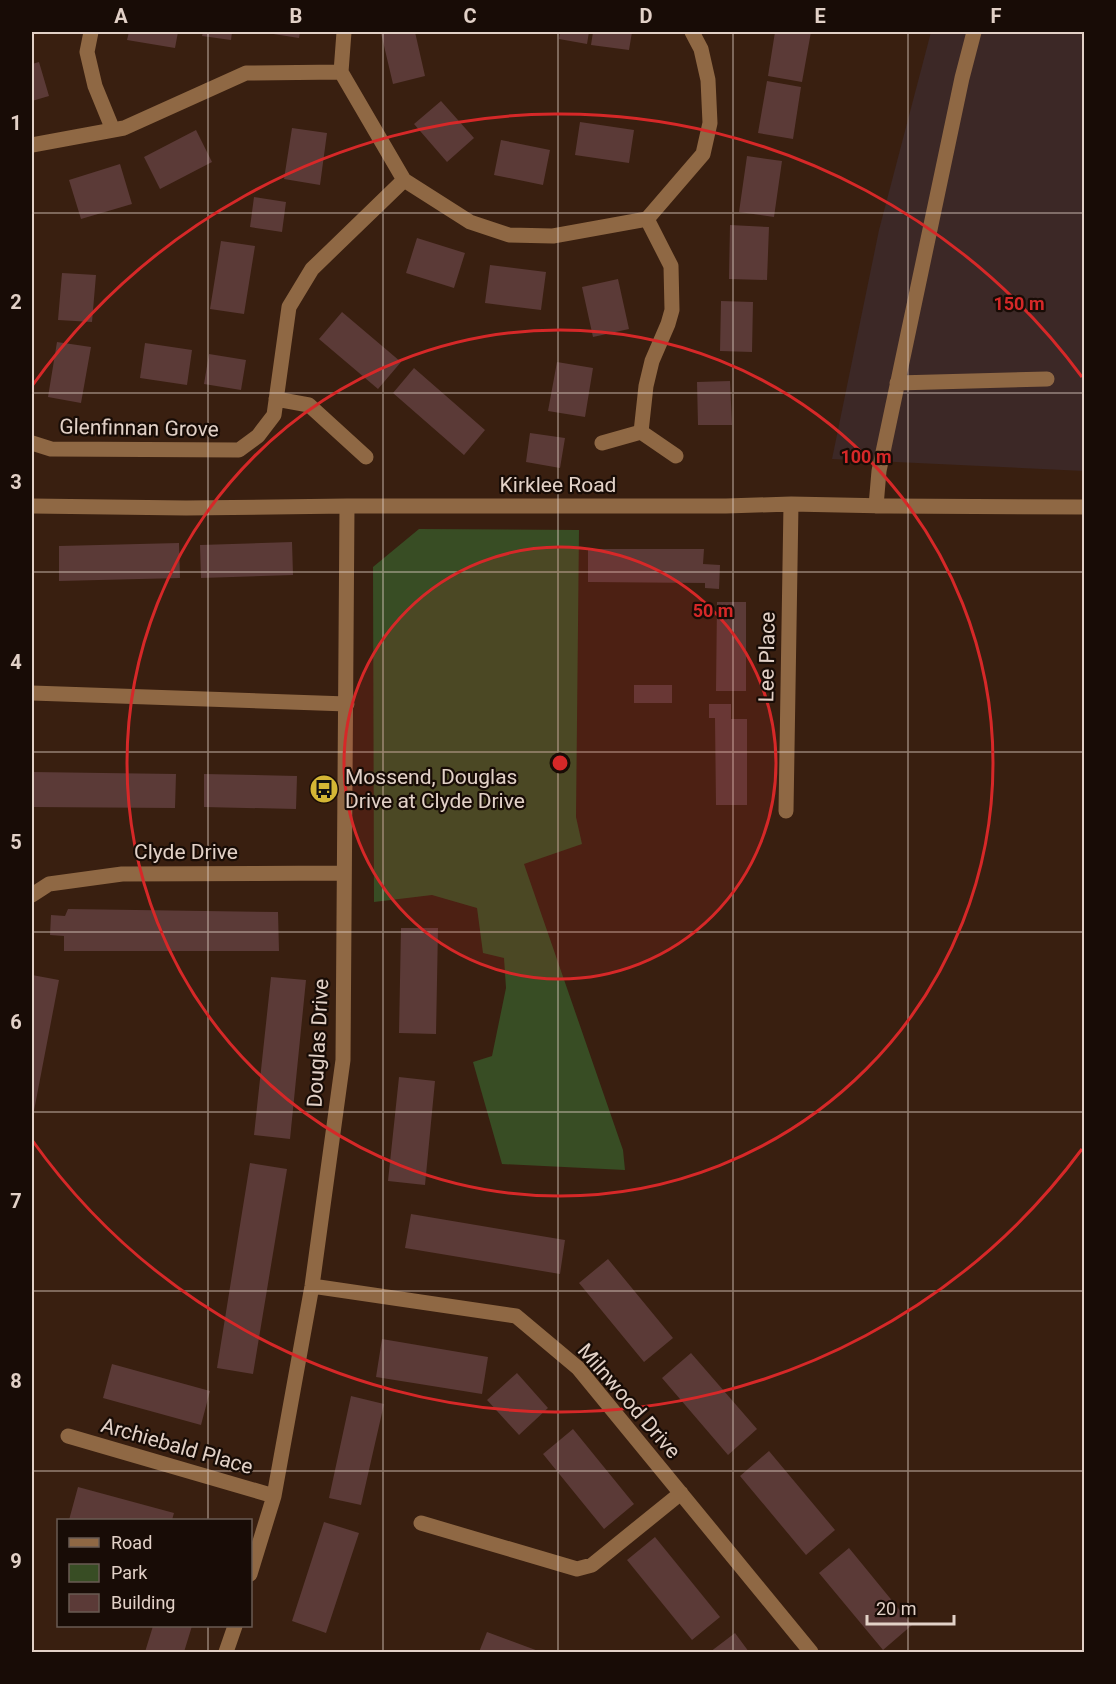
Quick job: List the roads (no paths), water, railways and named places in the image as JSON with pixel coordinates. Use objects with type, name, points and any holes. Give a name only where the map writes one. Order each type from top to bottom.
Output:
[{"type":"street","points":[[91,32],[87,52],[95,86],[113,130]]},
{"type":"street","points":[[344,32],[340,72],[404,180],[470,222],[509,235],[553,236],[647,219],[703,154],[710,123],[708,80],[701,49],[692,32]]},
{"type":"street","points":[[876,506],[879,471],[897,383],[962,78],[974,32]]},
{"type":"street","points":[[32,145],[124,128],[246,73],[340,72]]},
{"type":"street","name":"Glenfinnan Grove","points":[[32,443],[51,449],[239,450],[258,436],[274,415],[289,307],[312,269],[404,180]]},
{"type":"street","points":[[641,432],[646,386],[652,361],[672,310],[671,266],[647,219]]},
{"type":"street","points":[[897,383],[1047,379]]},
{"type":"street","points":[[276,399],[309,405],[366,457]]},
{"type":"street","points":[[602,443],[641,432]]},
{"type":"street","points":[[641,432],[676,456]]},
{"type":"street","name":"Kirklee Road","points":[[32,506],[186,508],[791,504],[1084,507]]},
{"type":"street","name":"Lee Place","points":[[786,811],[791,504]]},
{"type":"street","name":"Douglas Drive","points":[[252,1568],[274,1496],[312,1286],[343,1060],[347,506]]},
{"type":"street","points":[[32,693],[346,704]]},
{"type":"street","name":"Clyde Drive","points":[[32,895],[50,884],[122,874],[344,873]]},
{"type":"street","name":"Milnwood Drive","points":[[312,1286],[516,1316],[578,1368],[812,1653]]},
{"type":"street","name":"Archiebald Place","points":[[68,1436],[274,1496]]},
{"type":"street","points":[[421,1523],[577,1569],[592,1565],[681,1493]]},
{"type":"street","points":[[226,1653],[235,1627]]},
{"type":"place","name":"Mossend, Douglas Drive at Clyde Drive","points":[[324,789]]}]
